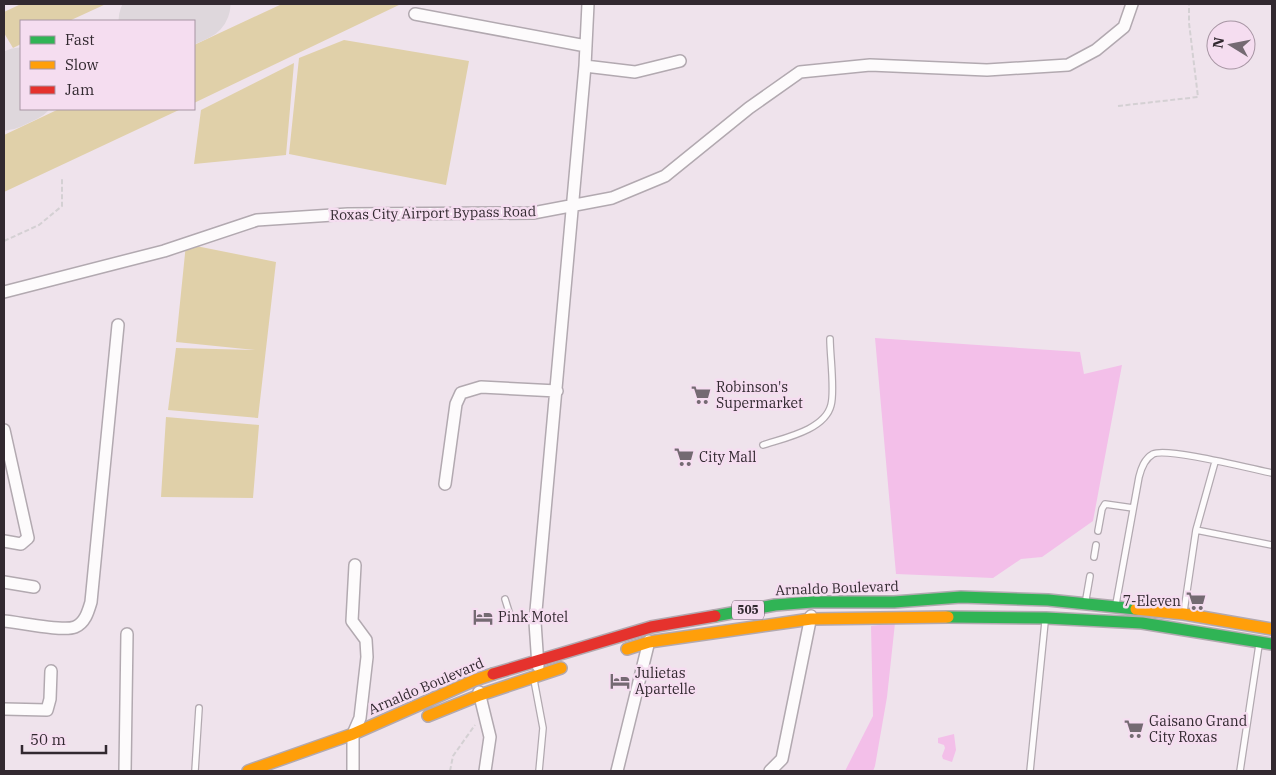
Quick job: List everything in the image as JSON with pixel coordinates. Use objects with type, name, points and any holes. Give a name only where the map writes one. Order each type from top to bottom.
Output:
[{"type":"highway","name":"Arnaldo Boulevard","points":[[283,771],[475,680],[651,627],[775,605],[812,602],[894,602],[961,597],[1048,600],[1184,614],[1268,628]]},
{"type":"highway","name":"505","points":[[616,652],[649,642],[811,619],[893,616],[1046,618],[1142,623],[1272,644]]},
{"type":"highway","name":"Arnaldo Boulevard","points":[[417,720],[480,695],[574,665]]},
{"type":"highway","name":"Arnaldo Boulevard","points":[[248,771],[266,768],[354,739],[390,730]]},
{"type":"street","points":[[537,676],[535,622],[585,66],[588,4]]},
{"type":"street","name":"Roxas City Airport Bypass Road","points":[[4,292],[164,251],[257,220],[348,214],[533,213],[612,198],[665,176],[749,108],[800,72],[870,65],[987,70],[1068,65],[1096,50],[1124,27],[1132,4]]},
{"type":"street","points":[[415,14],[586,46]]},
{"type":"street","points":[[585,66],[635,72],[680,62]]},
{"type":"street","points":[[4,621],[74,628],[86,618],[91,602],[118,325]]},
{"type":"street","points":[[445,484],[456,404],[462,393],[481,387],[557,391]]},
{"type":"street","points":[[4,430],[28,538],[21,544],[4,541]]},
{"type":"street","points":[[353,771],[354,739],[360,718],[367,657],[366,640],[352,621],[355,565]]},
{"type":"street","points":[[4,582],[34,587]]},
{"type":"street","points":[[770,771],[782,759],[811,619],[812,602]]},
{"type":"street","points":[[616,771],[649,642],[651,627]]},
{"type":"street","points":[[125,771],[127,634]]},
{"type":"street","points":[[4,709],[47,710],[50,699],[51,671]]},
{"type":"street","points":[[475,680],[490,737],[485,771]]},
{"type":"lane","points":[[763,445],[808,429],[824,418],[831,405],[830,339]]},
{"type":"lane","points":[[1116,606],[1141,468],[1147,459],[1154,454],[1174,453],[1272,473]]},
{"type":"lane","points":[[1184,614],[1196,530],[1215,462]]},
{"type":"lane","points":[[1098,531],[1102,509],[1105,504],[1133,508]]},
{"type":"lane","points":[[1196,530],[1272,546]]},
{"type":"lane","points":[[1094,557],[1096,545]]},
{"type":"lane","points":[[1086,603],[1090,576]]},
{"type":"lane","points":[[505,599],[510,615],[535,622]]},
{"type":"lane","points":[[1030,771],[1048,600]]},
{"type":"lane","points":[[1240,771],[1260,642],[1268,628]]},
{"type":"lane","points":[[537,676],[543,728],[539,771]]},
{"type":"lane","points":[[195,771],[199,708]]},
{"type":"path","points":[[1118,106],[1198,97],[1189,24],[1189,4]]},
{"type":"path","points":[[4,241],[39,225],[62,206],[62,177]]},
{"type":"path","points":[[450,771],[453,756],[484,713]]},
{"type":"shaded area","points":[[21,4],[106,4],[71,20],[20,20],[20,44],[13,48],[4,33],[4,12]]},
{"type":"shaded area","points":[[282,4],[401,4],[195,103],[195,45]]},
{"type":"shaded area","points":[[344,40],[469,61],[446,185],[289,154],[299,58]]},
{"type":"shaded area","points":[[294,63],[286,155],[194,164],[201,110]]},
{"type":"shaded area","points":[[57,110],[179,110],[4,192],[4,135]]},
{"type":"shaded area","points":[[186,244],[276,262],[258,418],[168,410],[176,348],[255,350],[176,342]]},
{"type":"shaded area","points":[[875,338],[1080,352],[1084,374],[1122,365],[1093,521],[1042,557],[1021,559],[993,578],[896,574]]},
{"type":"shaded area","points":[[166,417],[259,425],[253,498],[161,497]]},
{"type":"shaded area","points":[[895,623],[887,697],[875,766],[873,771],[845,771],[873,716],[871,626]]},
{"type":"shaded area","points":[[954,734],[956,750],[952,762],[943,759],[942,756],[945,748],[944,745],[938,743],[938,738]]},
{"type":"runway","points":[[158,20],[193,4]]},
{"type":"runway","points":[[4,93],[20,85]]},
{"type":"traffic: fast","points":[[715,616],[775,605],[812,602],[894,602],[961,597],[1048,600],[1136,609]]},
{"type":"traffic: fast","points":[[948,617],[1046,618],[1142,623],[1272,644]]},
{"type":"traffic: slow","points":[[1136,609],[1184,614],[1272,629]]},
{"type":"traffic: slow","points":[[627,649],[649,642],[811,619],[948,617]]},
{"type":"traffic: slow","points":[[428,716],[480,695],[561,668]]},
{"type":"traffic: slow","points":[[248,771],[353,734],[475,680],[493,674]]},
{"type":"traffic: jam","points":[[493,674],[651,627],[715,616]]},
{"type":"place","name":"Robinson's Supermarket","points":[[701,395]]},
{"type":"place","name":"City Mall","points":[[684,457]]},
{"type":"place","name":"7-Eleven","points":[[1196,601]]},
{"type":"place","name":"Pink Motel","points":[[483,617]]},
{"type":"place","name":"Julietas Apartelle","points":[[620,681]]},
{"type":"place","name":"Gaisano Grand City Roxas","points":[[1134,729]]}]
